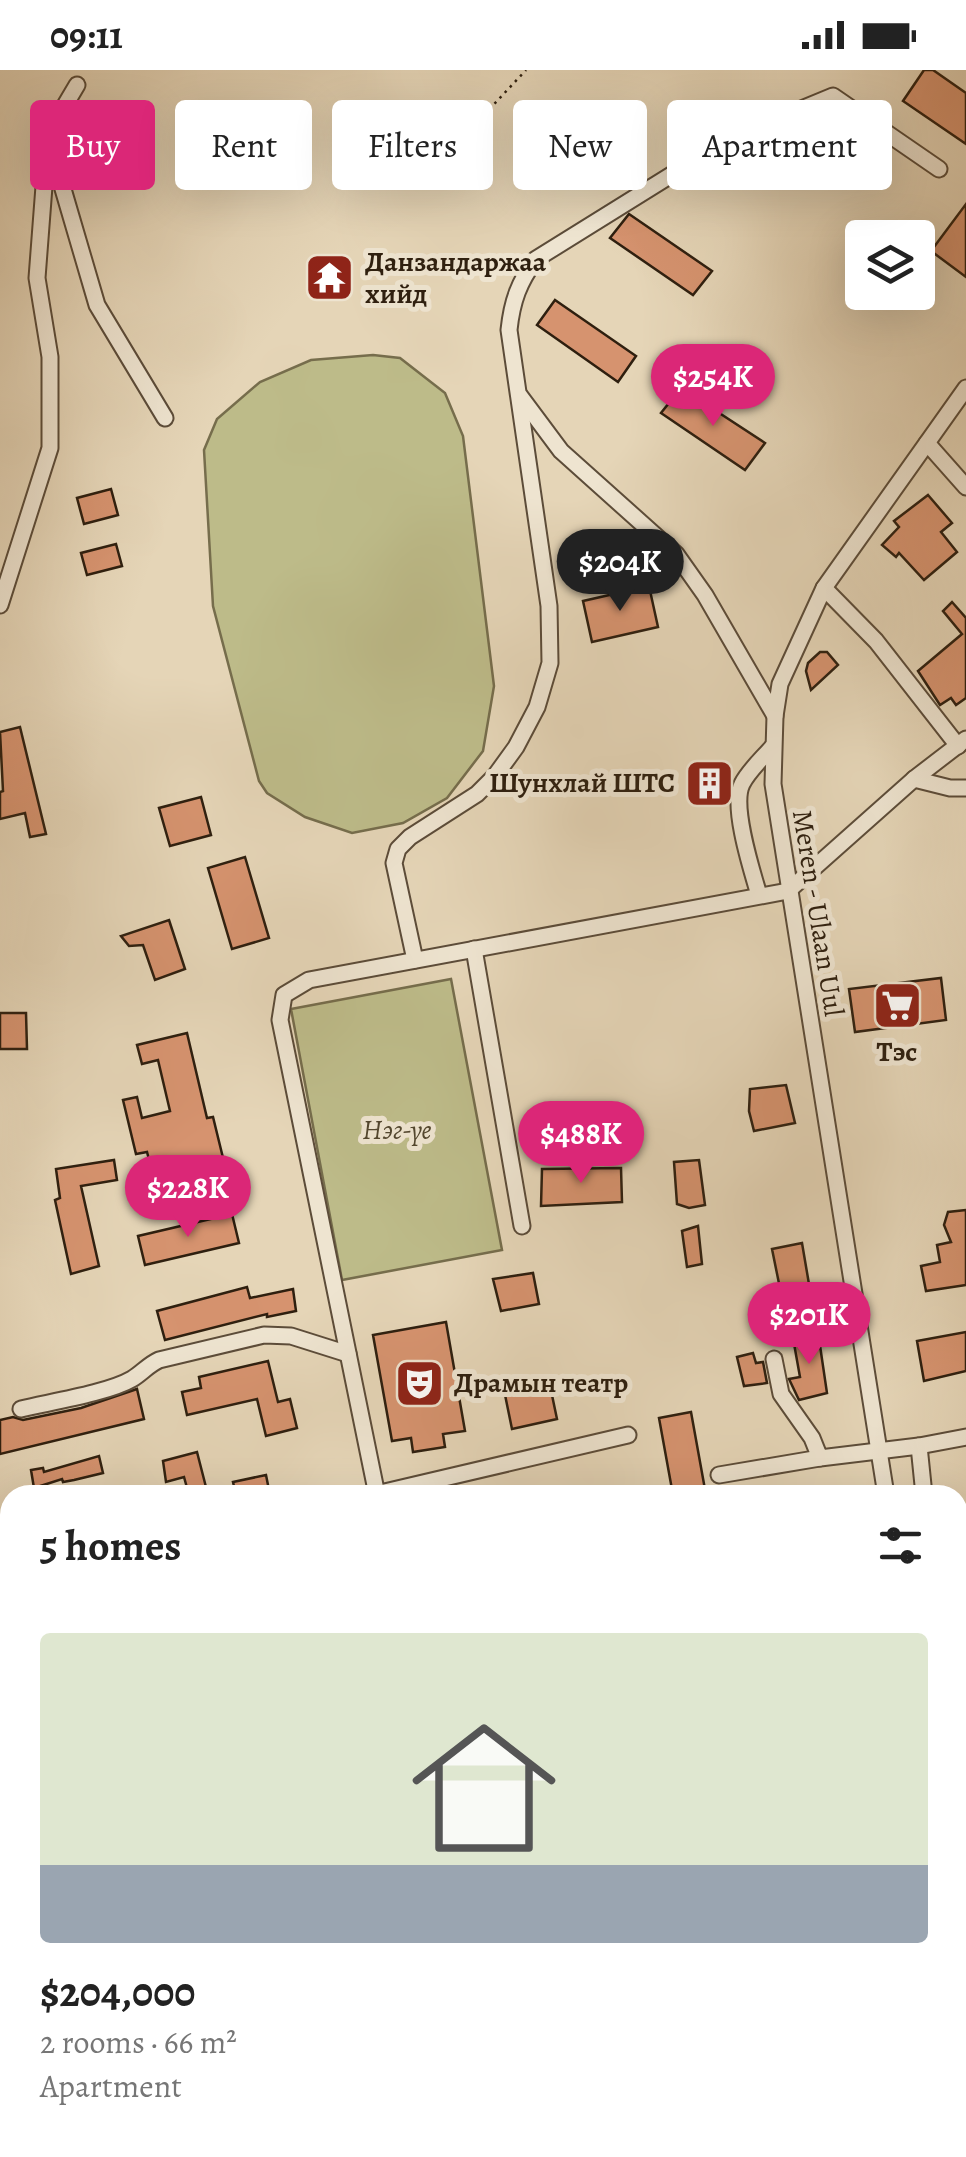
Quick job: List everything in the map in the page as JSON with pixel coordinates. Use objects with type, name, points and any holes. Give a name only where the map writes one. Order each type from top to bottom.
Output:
[{"type":"street","points":[[69,100],[77,86]]},
{"type":"street","points":[[415,960],[394,864],[398,848],[410,836],[477,794],[494,776],[516,747],[537,707],[550,663],[549,606],[509,330],[511,306],[521,279],[536,259],[729,139],[833,96],[939,169]]},
{"type":"street","points":[[0,605],[50,448],[50,356],[37,278],[44,190]]},
{"type":"street","points":[[64,190],[96,305],[164,418]]},
{"type":"street","name":"Meren - Ulaan Uul","points":[[885,1485],[772,784],[775,716],[780,684],[824,588],[966,388]]},
{"type":"street","points":[[518,392],[561,451],[676,554],[775,716]]},
{"type":"street","points":[[927,443],[966,487]]},
{"type":"street","points":[[374,1485],[280,1020],[284,995],[308,980],[788,890],[914,779],[962,743],[824,588]]},
{"type":"street","points":[[759,895],[744,844],[739,790],[774,746]]},
{"type":"street","points":[[914,779],[966,788]]},
{"type":"street","points":[[474,949],[522,1226]]},
{"type":"street","points":[[21,1410],[116,1385],[132,1379],[158,1360],[264,1335],[292,1336],[348,1354]]},
{"type":"street","points":[[774,1360],[782,1394],[812,1438],[820,1458]]},
{"type":"street","points":[[419,1485],[628,1436]]},
{"type":"street","points":[[720,1475],[966,1437]]},
{"type":"street","points":[[919,1446],[923,1485]]},
{"type":"path","points":[[493,105],[526,70]]},
{"type":"green space","points":[[373,355],[400,358],[445,393],[463,436],[494,686],[483,751],[447,798],[403,823],[352,833],[305,817],[267,793],[259,781],[213,606],[204,450],[217,419],[260,382],[311,360]]},
{"type":"green space","name":"Нэг-үе","points":[[451,979],[502,1250],[342,1280],[291,1009]]},
{"type":"building","points":[[924,70],[933,70],[966,93],[966,144],[903,101]]},
{"type":"building","points":[[966,204],[966,277],[935,254],[935,246]]},
{"type":"building","points":[[629,214],[712,271],[693,295],[610,238]]},
{"type":"building","points":[[555,300],[636,356],[618,382],[537,325]]},
{"type":"building","points":[[681,388],[765,443],[745,470],[661,413]]},
{"type":"building","points":[[111,489],[118,515],[84,524],[77,498]]},
{"type":"building","points":[[928,495],[952,523],[941,532],[957,552],[924,580],[899,553],[896,557],[882,545],[899,527],[894,521]]},
{"type":"building","points":[[116,544],[122,566],[87,575],[81,553]]},
{"type":"building","points":[[649,586],[658,627],[592,642],[583,601]]},
{"type":"building","points":[[952,602],[966,618],[966,698],[956,705],[951,698],[940,705],[918,671],[962,634],[943,611]]},
{"type":"building","points":[[820,652],[827,652],[838,665],[811,690],[806,671],[808,663]]},
{"type":"building","points":[[20,727],[46,834],[30,837],[25,813],[0,819],[0,732]]},
{"type":"building","points":[[201,797],[211,835],[170,846],[159,808]]},
{"type":"building","points":[[245,857],[269,938],[232,949],[208,868]]},
{"type":"building","points":[[169,920],[185,969],[155,980],[143,945],[129,946],[121,936]]},
{"type":"building","name":"Тэс","points":[[941,978],[946,1020],[855,1032],[849,989]]},
{"type":"building","points":[[0,1013],[26,1013],[27,1049],[0,1049]]},
{"type":"building","points":[[187,1033],[207,1118],[213,1117],[225,1166],[155,1183],[147,1152],[136,1154],[123,1100],[137,1097],[142,1118],[170,1111],[158,1060],[142,1064],[137,1045]]},
{"type":"building","points":[[786,1085],[795,1123],[754,1131],[749,1111],[750,1089]]},
{"type":"building","points":[[114,1160],[117,1180],[81,1186],[99,1266],[71,1274],[55,1200],[60,1198],[56,1169]]},
{"type":"building","points":[[699,1160],[705,1205],[689,1208],[677,1204],[674,1162]]},
{"type":"building","points":[[621,1168],[622,1202],[541,1206],[542,1169]]},
{"type":"building","points":[[966,1210],[966,1285],[926,1291],[921,1266],[940,1262],[937,1245],[951,1242],[944,1225],[948,1212]]},
{"type":"building","points":[[232,1214],[239,1243],[145,1265],[138,1236]]},
{"type":"building","points":[[698,1226],[702,1264],[687,1267],[682,1231]]},
{"type":"building","points":[[802,1243],[810,1290],[819,1288],[822,1305],[785,1313],[772,1249]]},
{"type":"building","points":[[533,1273],[539,1304],[501,1311],[493,1279]]},
{"type":"building","points":[[247,1287],[250,1298],[293,1289],[296,1311],[267,1314],[165,1340],[157,1311]]},
{"type":"building","name":"Драмын театр","points":[[446,1322],[465,1431],[443,1434],[445,1447],[413,1452],[411,1438],[392,1441],[373,1335]]},
{"type":"building","points":[[818,1332],[827,1393],[799,1400],[789,1379],[800,1377],[793,1338]]},
{"type":"building","points":[[966,1332],[966,1371],[924,1381],[917,1341]]},
{"type":"building","points":[[753,1353],[756,1363],[763,1362],[767,1383],[744,1386],[737,1357]]},
{"type":"building","points":[[268,1361],[278,1402],[290,1399],[297,1428],[266,1436],[257,1399],[187,1415],[182,1392],[201,1388],[199,1377]]},
{"type":"building","points":[[548,1376],[557,1419],[512,1429],[503,1385]]},
{"type":"building","points":[[137,1389],[144,1419],[0,1454],[0,1420],[23,1420],[81,1408]]},
{"type":"building","points":[[691,1412],[704,1485],[671,1485],[659,1418]]},
{"type":"building","points":[[197,1452],[205,1485],[186,1485],[184,1477],[166,1482],[163,1461]]},
{"type":"building","points":[[99,1456],[103,1473],[34,1485],[31,1470],[43,1468],[44,1472]]},
{"type":"building","points":[[266,1475],[268,1485],[234,1485],[233,1482]]},
{"type":"place","name":"Данзандаржаа хийд","points":[[330,278]]},
{"type":"place","name":"Шунхлай ШТС","points":[[710,783]]},
{"type":"place","name":"Тэс","points":[[897,1005]]},
{"type":"place","name":"Драмын театр","points":[[419,1383]]}]
